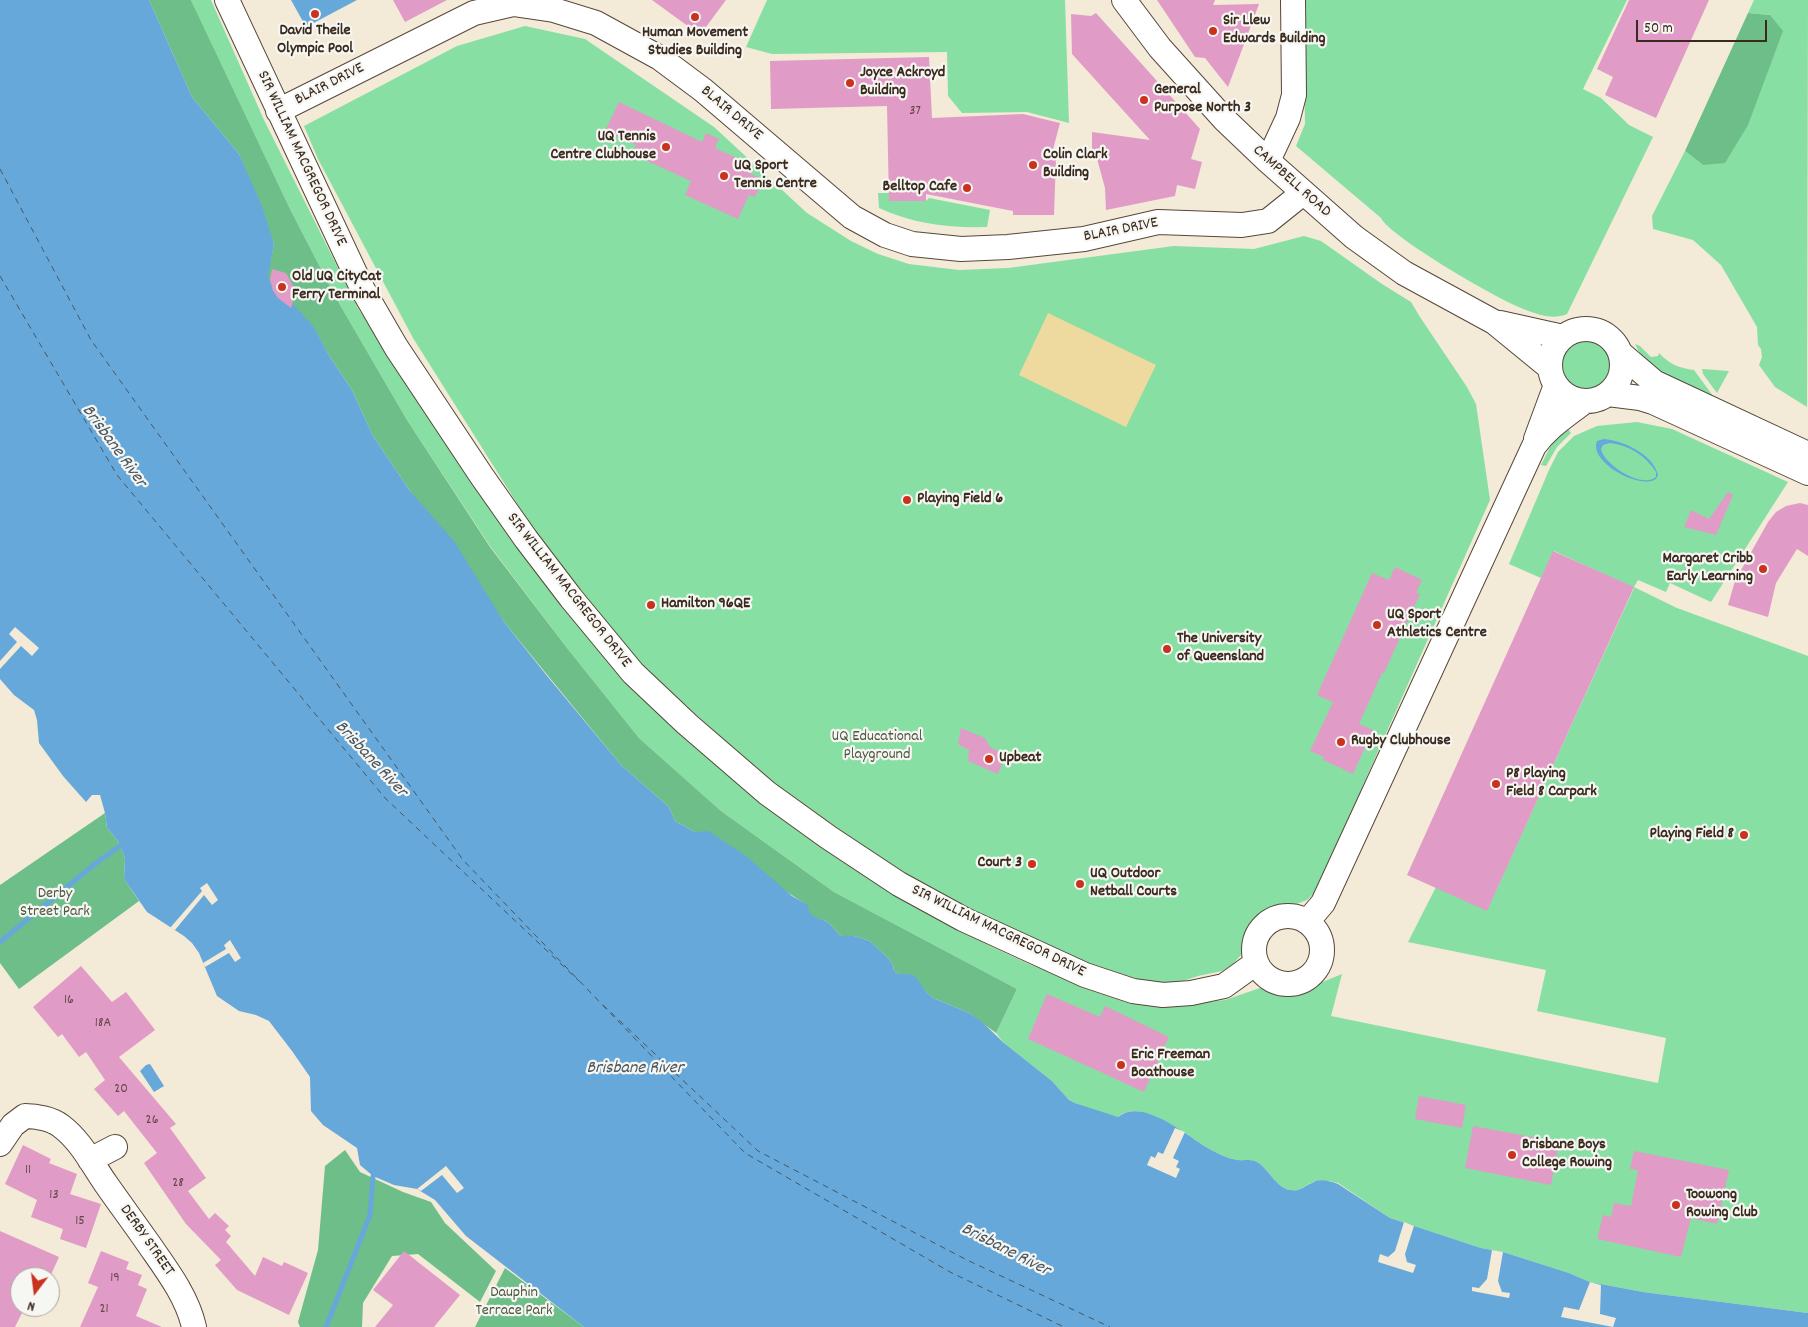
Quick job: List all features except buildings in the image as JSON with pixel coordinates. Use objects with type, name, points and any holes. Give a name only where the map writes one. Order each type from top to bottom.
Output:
[{"type":"street","name":"SIR WILLIAM MACGREGOR DRIVE","points":[[227,0],[363,290],[396,347],[526,539],[570,598],[633,674],[687,724],[768,793],[828,837],[899,884],[957,916],[1085,975],[1133,992],[1163,995],[1191,993],[1224,986],[1256,963]]},
{"type":"street","name":"CAMPBELL ROAD","points":[[1124,0],[1160,48],[1224,119],[1303,193],[1354,237],[1404,273],[1494,322],[1552,376]]},
{"type":"street","points":[[1268,162],[1288,118],[1294,95],[1293,0]]},
{"type":"street","name":"BLAIR DRIVE","points":[[278,111],[474,13],[512,2],[554,10],[596,23],[660,58],[703,90],[852,217],[884,235],[912,244],[961,249],[1008,247],[1084,239],[1158,222],[1242,225],[1268,221],[1303,193]]},
{"type":"street","name":"CAMPBELL ROAD","points":[[1494,322],[1563,337]]},
{"type":"street","points":[[1534,446],[1552,376],[1553,350],[1563,337],[1573,331],[1584,329],[1596,330],[1608,336],[1620,353],[1622,361],[1621,374],[1616,385],[1608,394],[1597,399],[1585,401],[1569,396],[1552,376]]},
{"type":"street","points":[[1620,353],[1654,382],[1808,454]]},
{"type":"street","points":[[1608,394],[1653,402],[1808,473]]},
{"type":"street","points":[[1307,922],[1323,903],[1534,446],[1547,429],[1585,401]]},
{"type":"street","points":[[1283,916],[1295,917],[1307,922],[1316,931],[1322,952],[1320,960],[1310,976],[1299,982],[1288,984],[1277,982],[1268,978],[1256,963],[1255,942],[1264,926],[1274,919],[1283,916]]},
{"type":"street","name":"DERBY STREET","points":[[0,1144],[13,1125],[23,1117],[36,1117],[58,1124],[74,1138],[177,1285],[189,1310],[194,1327]]},
{"type":"street","points":[[90,1160],[114,1147]]},
{"type":"green space","points":[[149,0],[191,0],[290,209],[336,298],[407,420],[490,547],[639,738],[721,811],[834,892],[1017,989],[996,1033],[969,1013],[933,998],[910,974],[898,974],[894,971],[889,959],[870,941],[854,936],[841,936],[830,924],[810,914],[807,905],[675,821],[669,807],[621,765],[504,622],[373,436],[352,390],[313,327],[267,277],[274,244],[239,154],[192,97]]},
{"type":"green space","points":[[191,0],[211,0],[264,120],[359,310],[458,457],[551,589],[875,880],[990,946],[1029,964],[1113,997],[1175,1006],[1225,1000],[1260,988],[1303,990],[1342,974],[1331,1016],[1658,1083],[1666,1038],[1537,1011],[1546,970],[1408,942],[1436,887],[1487,910],[1634,588],[1554,551],[1541,578],[1509,564],[1558,452],[1574,436],[1597,426],[1637,422],[1672,429],[1788,482],[1711,602],[1670,583],[1666,592],[1638,580],[1634,587],[1677,608],[1808,656],[1808,1313],[1643,1292],[1590,1282],[1569,1273],[1503,1252],[1481,1248],[1390,1218],[1338,1183],[1317,1181],[1297,1190],[1286,1189],[1257,1162],[1221,1155],[1163,1120],[1151,1115],[1128,1112],[1118,1117],[1069,1100],[1052,1081],[1004,1043],[996,1033],[1017,989],[834,892],[721,811],[639,738],[567,648],[490,546],[407,420],[336,298],[290,209]]},
{"type":"green space","points":[[767,0],[1065,0],[1069,123],[1027,112],[962,113],[948,96],[947,52],[772,54],[746,47]]},
{"type":"green space","points":[[1303,0],[1627,0],[1583,89],[1601,98],[1629,125],[1653,137],[1567,314],[1552,317],[1513,305],[1448,268],[1389,227],[1381,218],[1296,146],[1305,124]]},
{"type":"green space","points":[[1754,0],[1808,0],[1807,407],[1775,387],[1759,365],[1762,357],[1761,349],[1758,345],[1757,327],[1721,265],[1693,240],[1653,229],[1652,216],[1685,151],[1703,165],[1770,15],[1748,13]]},
{"type":"green space","points":[[1748,13],[1770,15],[1783,31],[1748,125],[1725,163],[1703,165],[1685,151]]},
{"type":"green space","name":"UQ Educational Playground","points":[[525,26],[585,39],[714,127],[807,213],[851,241],[878,254],[909,264],[959,270],[1008,268],[1174,246],[1254,249],[1304,236],[1321,241],[1411,302],[1467,387],[1476,404],[1490,500],[1363,785],[1328,872],[1316,891],[1307,900],[1269,914],[1262,920],[1241,955],[1233,964],[1222,971],[1198,976],[1162,988],[1089,968],[916,885],[773,784],[641,665],[535,532],[413,338],[318,159],[304,126],[457,46]]},
{"type":"green space","points":[[878,193],[889,193],[889,201],[926,201],[929,198],[990,210],[987,227],[946,226],[905,218],[879,208]]},
{"type":"green space","points":[[1581,339],[1591,339],[1605,346],[1612,360],[1612,370],[1605,384],[1591,391],[1581,391],[1571,387],[1564,380],[1560,370],[1560,360],[1564,350],[1571,343]]},
{"type":"green space","points":[[1635,344],[1640,346],[1651,357],[1658,356],[1659,353],[1675,365],[1694,370],[1713,396],[1710,403],[1657,372],[1648,364]]},
{"type":"green space","points":[[1702,369],[1729,371],[1717,393],[1703,374]]},
{"type":"green space","points":[[1566,426],[1571,433],[1557,447],[1546,466],[1541,465],[1552,443]]},
{"type":"green space","name":"Derby Street Park","points":[[105,813],[107,828],[118,841],[125,858],[124,879],[139,901],[19,989],[0,963],[0,885]]},
{"type":"green space","points":[[345,1150],[360,1172],[403,1192],[431,1202],[445,1223],[496,1271],[480,1302],[418,1254],[392,1256],[363,1303],[362,1327],[300,1327],[298,1322],[318,1250],[325,1166]]},
{"type":"green space","name":"Dauphin Terrace Park","points":[[505,1268],[584,1327],[475,1327]]},
{"type":"sand","points":[[1048,313],[1156,365],[1126,427],[1019,375]]},
{"type":"water","name":"Brisbane River","points":[[0,0],[149,0],[192,97],[239,154],[262,206],[274,244],[268,277],[313,326],[330,357],[352,390],[373,436],[410,491],[454,541],[504,622],[621,765],[669,807],[675,821],[695,832],[708,831],[746,856],[792,896],[808,905],[813,916],[830,924],[841,936],[854,936],[870,941],[889,959],[894,971],[898,974],[915,976],[933,998],[969,1013],[981,1021],[1004,1043],[1052,1081],[1069,1100],[1075,1103],[1118,1117],[1128,1112],[1139,1111],[1151,1114],[1221,1155],[1257,1162],[1286,1189],[1297,1190],[1315,1181],[1325,1180],[1335,1183],[1390,1218],[1481,1248],[1503,1252],[1569,1273],[1590,1282],[1643,1292],[1808,1313],[1808,1327],[584,1327],[466,1236],[435,1200],[417,1189],[394,1185],[373,1176],[360,1165],[357,1148],[323,1125],[311,1111],[310,1077],[269,1021],[256,1015],[239,1011],[217,996],[199,953],[192,943],[147,912],[124,879],[125,858],[118,841],[107,828],[100,795],[92,795],[86,802],[63,776],[39,743],[34,710],[14,695],[0,679]]},
{"type":"water","name":"David Theile Olympic Pool","points":[[291,0],[357,0],[306,27]]},
{"type":"water","points":[[1604,439],[1612,440],[1637,450],[1655,468],[1658,475],[1656,479],[1649,481],[1639,481],[1617,472],[1600,457],[1596,449],[1597,441]],"holes":[[[1617,444],[1642,456],[1652,466],[1656,472],[1656,477],[1650,480],[1633,478],[1616,468],[1609,462],[1601,449],[1603,445]]]},
{"type":"water","points":[[150,1064],[164,1086],[154,1092],[140,1071]]},
{"type":"pier","points":[[15,627],[39,648],[32,656],[21,646],[0,669],[0,661],[17,642],[9,634]]},
{"type":"pier","points":[[207,883],[218,900],[212,905],[204,895],[175,930],[170,928],[202,891],[200,888]]},
{"type":"pier","points":[[230,940],[241,958],[235,962],[229,953],[205,967],[203,963],[226,949],[224,945]]},
{"type":"pier","points":[[1175,1128],[1185,1132],[1173,1158],[1179,1161],[1176,1167],[1180,1169],[1176,1178],[1147,1165],[1151,1156],[1155,1158],[1158,1152],[1163,1154]]},
{"type":"pier","points":[[446,1166],[464,1188],[457,1193],[442,1175],[421,1191],[417,1189]]},
{"type":"pier","points":[[1404,1222],[1414,1226],[1405,1254],[1407,1262],[1416,1265],[1413,1273],[1378,1262],[1380,1254],[1388,1257],[1395,1251]]},
{"type":"pier","points":[[1492,1250],[1503,1252],[1498,1281],[1502,1292],[1510,1293],[1509,1298],[1472,1291],[1472,1287],[1479,1288],[1487,1279]]},
{"type":"pier","points":[[1590,1282],[1601,1285],[1600,1314],[1616,1318],[1613,1327],[1561,1317],[1564,1307],[1579,1310]]},
{"type":"waterway","points":[[0,942],[96,863],[120,846]]},
{"type":"waterway","points":[[326,1327],[370,1215],[373,1176]]},
{"type":"ferry route","points":[[0,169],[91,340],[463,860],[745,1153],[950,1272],[1064,1327]]},
{"type":"ferry route","points":[[0,276],[117,475],[385,798],[579,981]]},
{"type":"ferry route","points":[[603,1005],[758,1151],[967,1260],[1110,1327]]},
{"type":"place","name":"David Theile Olympic Pool","points":[[315,14]]},
{"type":"place","name":"Human Movement Studies Building","points":[[695,17]]},
{"type":"place","name":"Sir Llew Edwards Building","points":[[1213,31]]},
{"type":"place","name":"Joyce Ackroyd Building","points":[[850,83]]},
{"type":"place","name":"General Purpose North 3","points":[[1144,100]]},
{"type":"place","name":"UQ Tennis Centre Clubhouse","points":[[666,147]]},
{"type":"place","name":"Colin Clark Building","points":[[1033,165]]},
{"type":"place","name":"UQ Sport Tennis Centre","points":[[724,176]]},
{"type":"place","name":"Belltop Cafe","points":[[967,188]]},
{"type":"place","name":"Old UQ CityCat Ferry Terminal","points":[[282,287]]},
{"type":"place","name":"Playing Field 6","points":[[907,500]]},
{"type":"place","name":"Margaret Cribb Early Learning","points":[[1763,569]]},
{"type":"place","name":"Hamilton 96QE","points":[[651,605]]},
{"type":"place","name":"UQ Sport Athletics Centre","points":[[1377,625]]},
{"type":"place","name":"The University of Queensland","points":[[1167,649]]},
{"type":"place","name":"Rugby Clubhouse","points":[[1341,742]]},
{"type":"place","name":"Upbeat","points":[[989,759]]},
{"type":"place","name":"P8 Playing Field 8 Carpark","points":[[1496,784]]},
{"type":"place","name":"Playing Field 8","points":[[1744,835]]},
{"type":"place","name":"Court 3","points":[[1032,864]]},
{"type":"place","name":"UQ Outdoor Netball Courts","points":[[1080,884]]},
{"type":"place","name":"Eric Freeman Boathouse","points":[[1121,1065]]},
{"type":"place","name":"Brisbane Boys College Rowing","points":[[1512,1155]]},
{"type":"place","name":"Toowong Rowing Club","points":[[1676,1205]]}]
